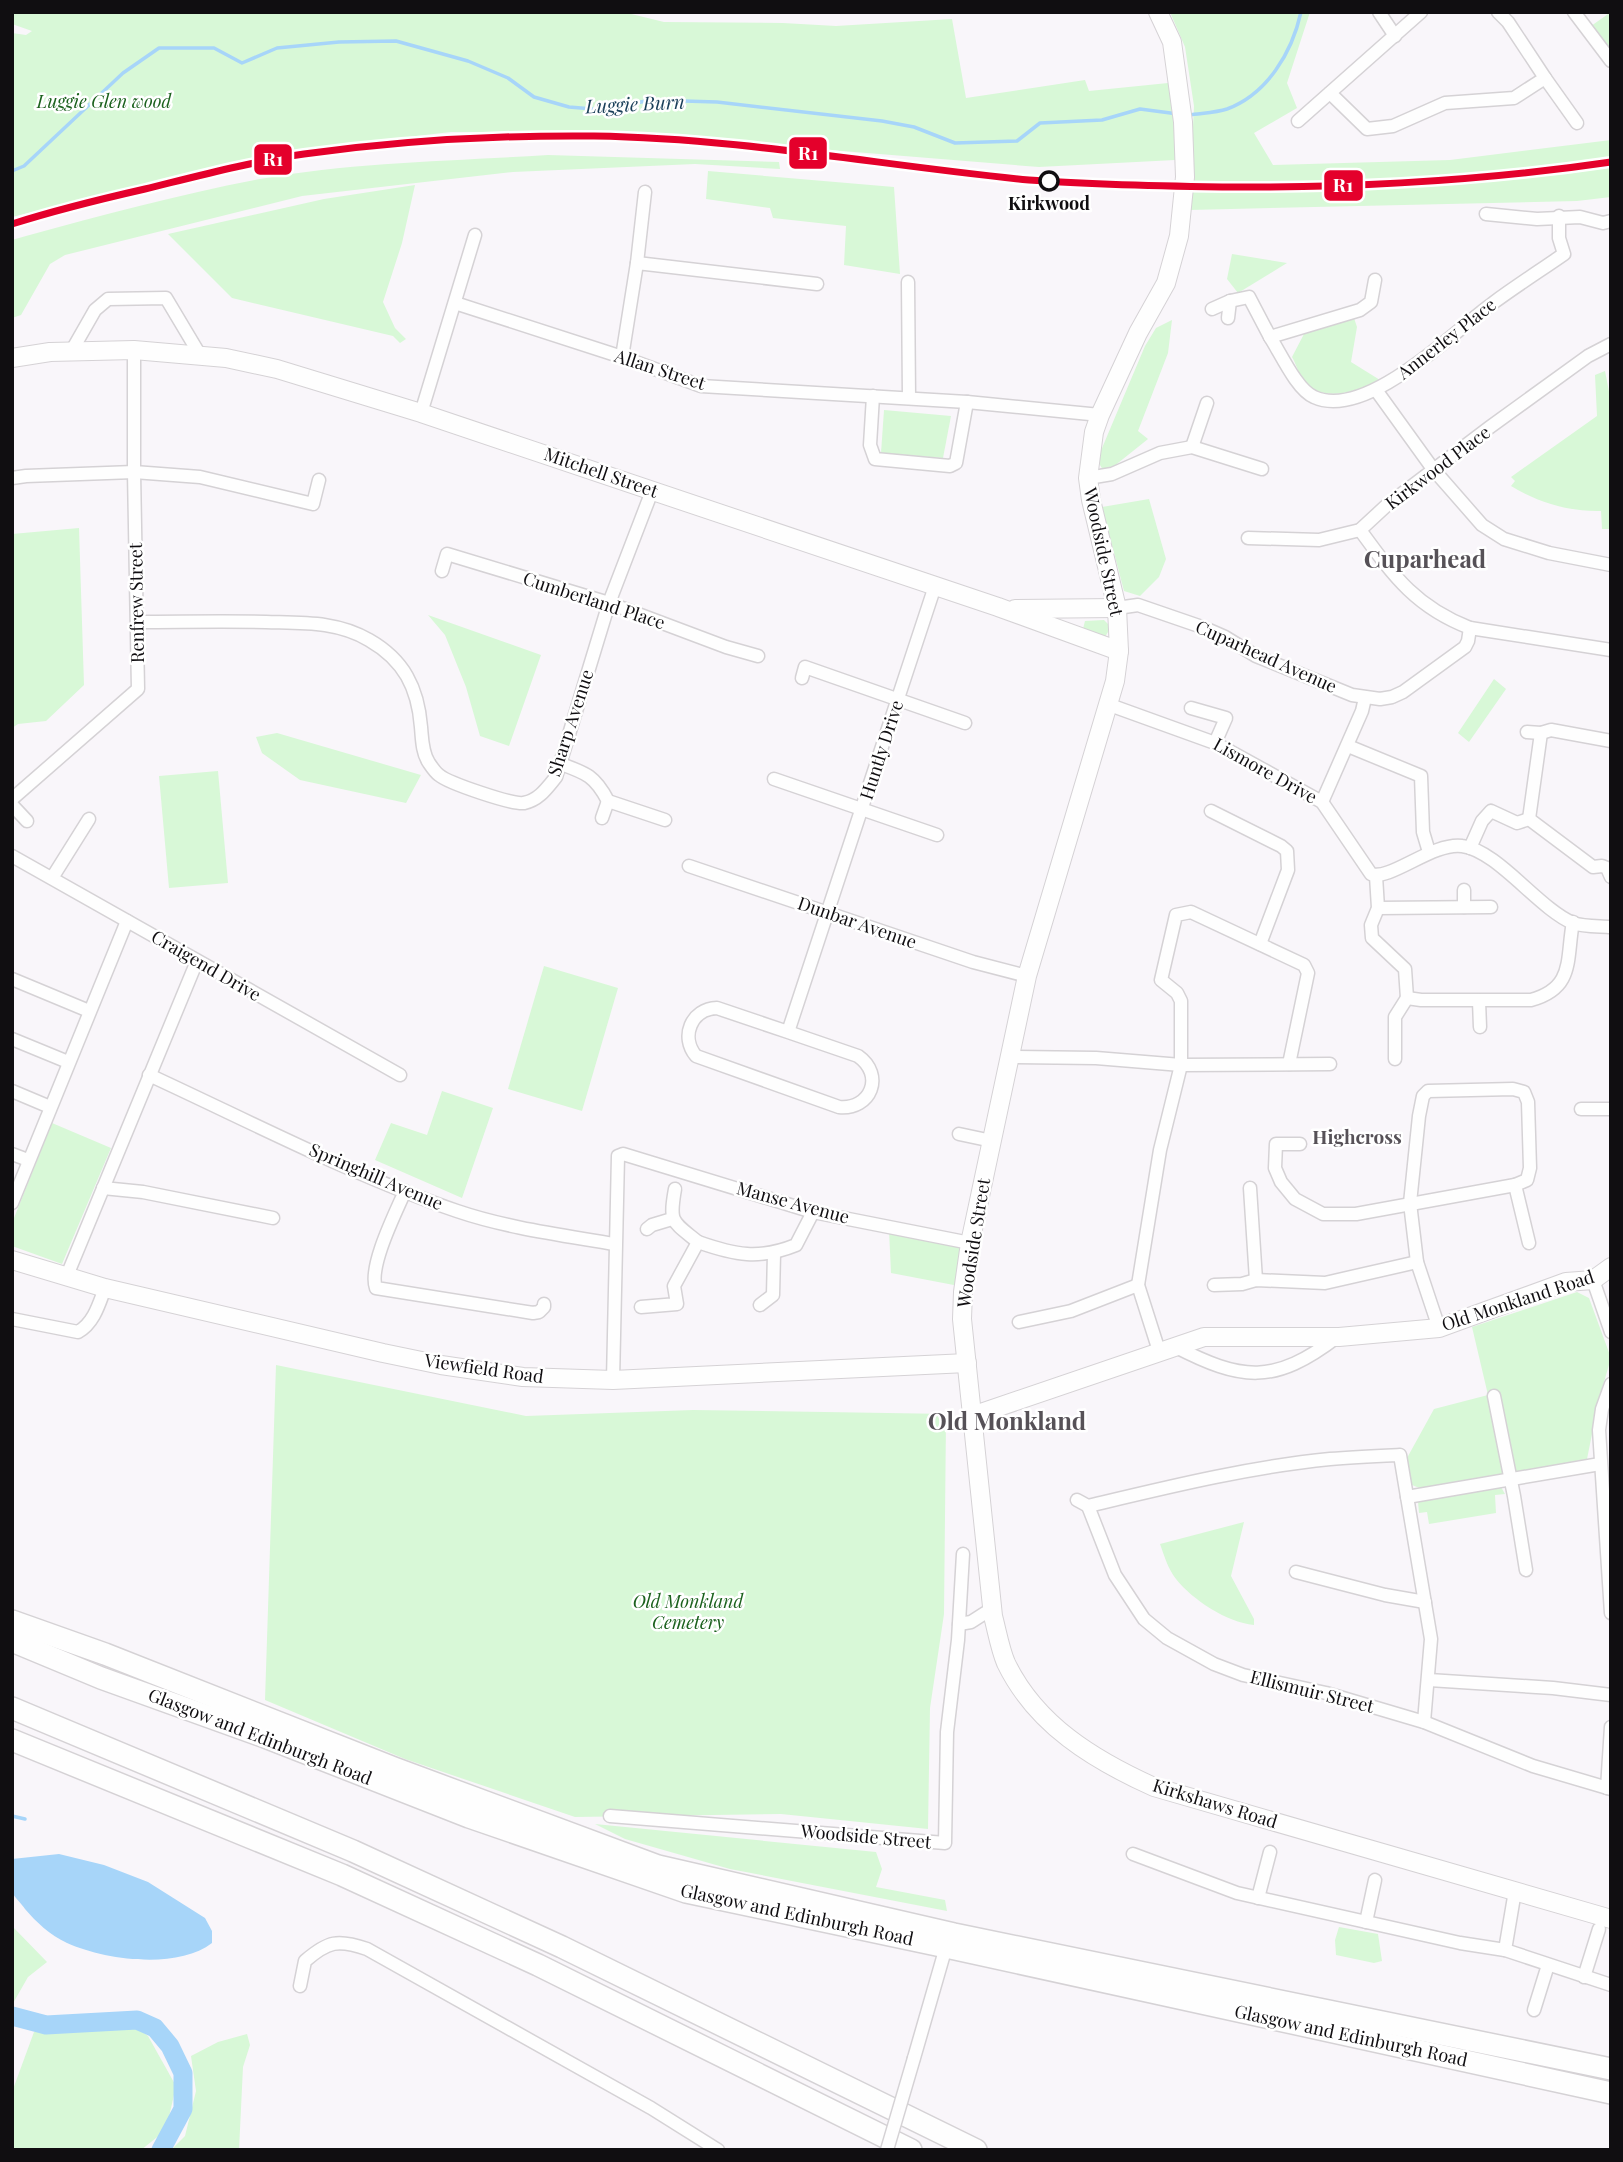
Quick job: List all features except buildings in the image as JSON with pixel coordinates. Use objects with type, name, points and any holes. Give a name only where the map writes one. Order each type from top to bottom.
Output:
[{"type":"highway","name":"Glasgow and Edinburgh Road","points":[[12,1621],[105,1654],[394,1768],[658,1866],[954,1934],[1611,2069]]},
{"type":"highway","name":"Glasgow and Edinburgh Road","points":[[12,1641],[102,1678],[265,1737],[469,1816],[686,1892],[1611,2093]]},
{"type":"highway","points":[[12,1708],[353,1851],[562,1947],[976,2150]]},
{"type":"highway","points":[[12,1740],[342,1875],[538,1965],[911,2150]]},
{"type":"street","name":"Woodside Street","points":[[984,1513],[962,1319],[970,1243],[1012,1057],[1027,976],[1115,681],[1119,651],[1117,608],[1088,478],[1094,432],[1138,333],[1166,283],[1180,236],[1185,177],[1183,122],[1172,42],[1158,12]]},
{"type":"street","points":[[1379,12],[1395,36]]},
{"type":"street","points":[[1298,121],[1421,12]]},
{"type":"street","points":[[1498,12],[1508,22],[1577,123]]},
{"type":"street","points":[[1574,12],[1611,61]]},
{"type":"street","points":[[1330,93],[1367,129],[1393,125],[1445,103],[1514,98],[1545,78]]},
{"type":"street","points":[[622,357],[645,192]]},
{"type":"street","points":[[1486,214],[1537,219],[1580,217],[1603,223],[1611,221]]},
{"type":"street","name":"Annerley Place","points":[[1230,301],[1249,297],[1304,391],[1329,401],[1355,397],[1396,379],[1494,302],[1564,254],[1559,238],[1559,216]]},
{"type":"street","points":[[421,413],[475,235]]},
{"type":"street","points":[[637,263],[817,284]]},
{"type":"street","points":[[1270,337],[1360,310],[1371,302],[1375,280]]},
{"type":"street","points":[[908,282],[909,398]]},
{"type":"street","points":[[71,352],[95,310],[108,299],[166,298],[200,355]]},
{"type":"street","points":[[1212,309],[1230,301]]},
{"type":"street","points":[[1228,318],[1230,301]]},
{"type":"street","name":"Allan Street","points":[[455,303],[622,357],[701,386],[967,402],[1100,415]]},
{"type":"street","name":"Kirkwood Place","points":[[1248,538],[1319,540],[1360,530],[1433,469],[1588,356],[1611,344]]},
{"type":"street","name":"Mitchell Street","points":[[12,358],[71,352],[134,350],[200,355],[277,369],[421,413],[998,607],[1119,651]]},
{"type":"street","name":"Renfrew Street","points":[[12,799],[138,689],[134,350]]},
{"type":"street","points":[[1376,390],[1433,469],[1472,516],[1495,534],[1549,552],[1611,565]]},
{"type":"street","points":[[873,396],[870,445],[875,459],[950,466],[956,463],[967,402]]},
{"type":"street","points":[[1192,447],[1207,403]]},
{"type":"street","points":[[1088,478],[1112,474],[1160,453],[1192,447],[1262,469]]},
{"type":"street","points":[[12,478],[134,472],[201,477],[313,504],[319,480]]},
{"type":"street","name":"Sharp Avenue","points":[[138,622],[317,623],[337,626],[380,646],[406,674],[416,691],[425,757],[439,776],[473,790],[523,804],[545,791],[556,777],[609,603],[652,491]]},
{"type":"street","points":[[1360,530],[1396,579],[1427,606],[1450,620],[1470,628],[1611,650]]},
{"type":"street","name":"Cumberland Place","points":[[442,571],[447,554],[609,603],[726,647],[758,656]]},
{"type":"street","name":"Huntly Drive","points":[[788,1032],[935,586]]},
{"type":"street","name":"Cuparhead Avenue","points":[[1117,608],[1138,606],[1202,627],[1256,656],[1365,698],[1392,697],[1403,692],[1465,647],[1470,628]]},
{"type":"street","name":"Mitchell Street","points":[[998,607],[1117,608]]},
{"type":"street","points":[[802,678],[805,667],[965,723]]},
{"type":"street","points":[[1322,802],[1348,746],[1365,698]]},
{"type":"street","name":"Lismore Drive","points":[[1107,704],[1215,743],[1322,802],[1371,874],[1376,876]]},
{"type":"street","points":[[1191,708],[1226,718],[1215,743]]},
{"type":"street","points":[[1527,732],[1541,733],[1551,730],[1611,741]]},
{"type":"street","points":[[1530,820],[1541,733]]},
{"type":"street","points":[[1348,746],[1421,776],[1423,832],[1429,852]]},
{"type":"street","points":[[561,764],[588,774],[599,785],[608,801],[665,820]]},
{"type":"street","points":[[774,779],[864,807],[937,835]]},
{"type":"street","points":[[602,818],[608,801]]},
{"type":"street","points":[[12,805],[27,821]]},
{"type":"street","points":[[1211,811],[1281,845],[1287,851],[1288,870],[1260,944]]},
{"type":"street","points":[[1471,848],[1482,821],[1491,811],[1517,823],[1530,820],[1593,867],[1607,868],[1611,877]]},
{"type":"street","points":[[52,878],[89,819]]},
{"type":"street","points":[[1395,1059],[1395,1017],[1407,998],[1405,969],[1372,938],[1371,925],[1378,908],[1376,876],[1429,852],[1451,846],[1471,848],[1573,922],[1611,927]]},
{"type":"street","name":"Craigend Drive","points":[[12,856],[400,1075]]},
{"type":"street","name":"Dunbar Avenue","points":[[689,866],[973,962],[1027,976]]},
{"type":"street","points":[[1464,890],[1464,907]]},
{"type":"street","points":[[1378,908],[1490,907]]},
{"type":"street","points":[[1167,1348],[1149,1325],[1138,1285],[1162,1139],[1181,1065],[1181,1000],[1177,993],[1160,980],[1176,915],[1191,912],[1304,965],[1308,973],[1289,1063]]},
{"type":"street","points":[[12,1203],[127,921]]},
{"type":"street","points":[[1407,998],[1479,1001],[1531,1000],[1547,996],[1563,981],[1573,922]]},
{"type":"street","points":[[66,1278],[197,961]]},
{"type":"street","points":[[12,979],[89,1011]]},
{"type":"street","points":[[1479,1001],[1480,1027]]},
{"type":"street","points":[[706,1008],[717,1008],[788,1032],[858,1056],[866,1062],[873,1079],[866,1098],[857,1105],[839,1107],[696,1056],[688,1041],[695,1016],[706,1008]]},
{"type":"street","points":[[12,1039],[68,1062]]},
{"type":"street","points":[[1012,1057],[1097,1058],[1181,1065],[1329,1064]]},
{"type":"street","name":"Springhill Avenue","points":[[149,1075],[405,1191],[460,1212],[552,1234],[614,1244]]},
{"type":"street","points":[[1300,1144],[1276,1144],[1275,1168],[1288,1192],[1308,1208],[1323,1214],[1356,1214],[1410,1203],[1516,1185],[1527,1180],[1530,1168],[1528,1102],[1524,1092],[1513,1089],[1428,1091],[1423,1096],[1410,1203],[1418,1262],[1438,1328]]},
{"type":"street","points":[[12,1091],[50,1107]]},
{"type":"street","points":[[1581,1109],[1611,1109]]},
{"type":"street","points":[[959,1134],[992,1141]]},
{"type":"street","points":[[12,1154],[28,1160]]},
{"type":"street","name":"Manse Avenue","points":[[614,1244],[618,1156],[623,1154],[813,1212],[970,1243]]},
{"type":"street","points":[[1516,1185],[1529,1243]]},
{"type":"street","points":[[103,1188],[273,1217]]},
{"type":"street","points":[[1250,1188],[1256,1280]]},
{"type":"street","points":[[675,1189],[672,1219],[698,1242],[730,1253],[774,1254],[796,1245],[813,1212]]},
{"type":"street","points":[[405,1191],[378,1257],[373,1282],[376,1287],[533,1313],[539,1312],[544,1304]]},
{"type":"street","points":[[647,1229],[652,1224],[672,1219]]},
{"type":"street","points":[[640,1307],[677,1304],[674,1286],[698,1242]]},
{"type":"street","points":[[613,1380],[614,1244]]},
{"type":"street","points":[[760,1305],[773,1295],[774,1254]]},
{"type":"street","name":"Viewfield Road","points":[[12,1260],[105,1288],[441,1365],[523,1377],[613,1380],[967,1363]]},
{"type":"street","points":[[1214,1284],[1256,1280],[1325,1283],[1418,1262]]},
{"type":"street","name":"Old Monkland Road","points":[[972,1416],[1204,1337],[1339,1337],[1438,1328],[1566,1282],[1593,1280],[1611,1267]]},
{"type":"street","points":[[1593,1280],[1611,1332]]},
{"type":"street","points":[[1019,1322],[1071,1311],[1138,1285]]},
{"type":"street","points":[[12,1319],[78,1332],[96,1311],[105,1288]]},
{"type":"street","name":"Old Monkland Road","points":[[1167,1348],[1213,1364],[1258,1374],[1274,1371],[1317,1352],[1339,1337]]},
{"type":"street","points":[[1611,1384],[1602,1409],[1599,1430],[1600,1464],[1608,1501],[1611,1613]]},
{"type":"street","points":[[1494,1396],[1526,1570]]},
{"type":"street","name":"Ellismuir Street","points":[[1407,1497],[1400,1455],[1328,1459],[1083,1503],[1120,1584],[1144,1619],[1167,1638],[1214,1664],[1243,1675],[1326,1693],[1424,1721],[1533,1766],[1609,1788]]},
{"type":"street","points":[[1424,1721],[1431,1639],[1407,1497],[1600,1464]]},
{"type":"street","name":"Kirkshaws Road","points":[[984,1513],[993,1616],[1005,1661],[1032,1704],[1048,1721],[1096,1759],[1154,1787],[1515,1891],[1605,1924]]},
{"type":"street","name":"Woodside Street","points":[[610,1816],[944,1843],[947,1732],[960,1624],[963,1554]]},
{"type":"street","points":[[1296,1572],[1385,1595],[1426,1602]]},
{"type":"street","points":[[960,1624],[971,1622],[985,1613],[993,1616]]},
{"type":"street","points":[[1429,1680],[1553,1688],[1611,1695]]},
{"type":"street","points":[[1609,1788],[1611,1727]]},
{"type":"street","points":[[1258,1898],[1270,1852]]},
{"type":"street","points":[[1133,1854],[1237,1893],[1366,1923],[1504,1950],[1611,1985]]},
{"type":"street","points":[[1366,1923],[1375,1880]]},
{"type":"street","points":[[1504,1950],[1515,1891]]},
{"type":"street","points":[[1584,1977],[1605,1924]]},
{"type":"street","points":[[300,1986],[305,1961],[331,1942],[348,1942],[367,1948],[651,2108],[719,2150]]},
{"type":"street","points":[[887,2150],[946,1947]]},
{"type":"street","points":[[1534,2010],[1548,1965]]},
{"type":"green space","name":"Luggie Glen wood","points":[[12,12],[623,12],[664,22],[836,26],[952,19],[966,98],[1085,80],[1089,91],[1168,83],[1175,122],[1175,160],[1039,167],[606,132],[451,132],[286,151],[12,217],[12,33],[26,35],[32,31],[12,24]]},
{"type":"green space","points":[[1170,12],[1310,12],[1287,83],[1297,108],[1254,133],[1273,165],[1450,160],[1611,140],[1611,197],[1577,201],[1189,210],[1194,106],[1185,47]]},
{"type":"green space","points":[[1611,12],[1611,59],[1591,26]]},
{"type":"green space","points":[[548,155],[779,162],[780,169],[695,164],[513,172],[302,196],[65,255],[50,264],[21,315],[12,318],[12,240],[172,198],[295,173],[403,163]]},
{"type":"green space","points":[[708,171],[894,187],[900,274],[844,265],[846,226],[773,218],[770,208],[706,199]]},
{"type":"green space","points":[[415,185],[402,243],[383,302],[395,328],[406,339],[400,343],[393,336],[232,298],[168,234],[324,199]]},
{"type":"green space","points":[[1232,254],[1287,263],[1238,293],[1227,279]]},
{"type":"green space","points":[[1354,318],[1357,327],[1351,362],[1380,380],[1341,393],[1331,394],[1312,388],[1302,379],[1292,357],[1304,334]]},
{"type":"green space","points":[[1172,320],[1168,353],[1138,431],[1148,439],[1113,467],[1103,470],[1097,460],[1145,346],[1156,328]]},
{"type":"green space","points":[[1605,371],[1611,402],[1611,529],[1602,529],[1601,511],[1554,505],[1511,486],[1515,481],[1511,477],[1597,416],[1595,375]]},
{"type":"green space","points":[[884,410],[951,416],[943,458],[881,453]]},
{"type":"green space","points":[[1149,499],[1166,559],[1159,577],[1140,596],[1124,591],[1102,507]]},
{"type":"green space","points":[[79,528],[84,685],[46,721],[18,724],[12,728],[12,534]]},
{"type":"green space","points":[[428,615],[541,655],[509,746],[480,736],[466,687],[445,635]]},
{"type":"green space","points":[[1104,620],[1108,624],[1105,637],[1083,629],[1085,621]]},
{"type":"green space","points":[[1494,679],[1506,689],[1469,742],[1458,733]]},
{"type":"green space","points":[[277,733],[421,775],[406,803],[300,780],[262,753],[256,737]]},
{"type":"green space","points":[[218,771],[228,883],[169,888],[159,776]]},
{"type":"green space","points":[[544,966],[618,988],[582,1111],[508,1089]]},
{"type":"green space","points":[[442,1091],[493,1108],[462,1198],[375,1160],[391,1123],[427,1135]]},
{"type":"green space","points":[[52,1123],[111,1148],[62,1264],[12,1246],[12,1223]]},
{"type":"green space","points":[[889,1230],[967,1246],[959,1286],[891,1273]]},
{"type":"green space","points":[[1577,1292],[1589,1298],[1611,1358],[1599,1399],[1587,1459],[1422,1489],[1412,1485],[1407,1458],[1434,1409],[1488,1395],[1472,1327]]},
{"type":"green space","name":"Old Monkland Cemetery","points":[[276,1365],[526,1416],[693,1410],[950,1414],[946,1420],[944,1614],[930,1708],[928,1829],[781,1814],[575,1817],[405,1759],[265,1700]]},
{"type":"green space","points":[[1501,1487],[1505,1494],[1495,1495],[1496,1513],[1429,1524],[1427,1512],[1419,1513],[1418,1502]]},
{"type":"green space","points":[[1244,1522],[1231,1576],[1254,1619],[1254,1625],[1221,1615],[1191,1595],[1173,1575],[1160,1544]]},
{"type":"green space","points":[[595,1824],[876,1852],[882,1869],[876,1887],[945,1900],[947,1911],[730,1869],[625,1839]]},
{"type":"green space","points":[[12,1926],[47,1962],[28,1977],[12,2005]]},
{"type":"green space","points":[[1339,1927],[1378,1934],[1382,1961],[1374,1963],[1336,1955],[1335,1940]]},
{"type":"green space","points":[[136,2027],[148,2036],[176,2086],[166,2130],[141,2150],[12,2150],[12,2092],[34,2032]]},
{"type":"green space","points":[[247,2034],[250,2045],[243,2067],[239,2150],[171,2150],[185,2136],[196,2091],[191,2056],[218,2042]]},
{"type":"water","points":[[59,1854],[104,1865],[148,1882],[205,1918],[212,1931],[212,1943],[180,1957],[141,1960],[101,1954],[61,1940],[29,1914],[11,1888],[12,1859]]},
{"type":"waterway","name":"Luggie Burn","points":[[1189,115],[1227,109],[1266,83],[1284,57],[1301,12]]},
{"type":"waterway","name":"Luggie Burn","points":[[12,171],[24,166],[123,73],[159,48],[214,48],[242,63],[277,48],[339,42],[396,41],[468,61],[508,78],[534,97],[569,107],[605,110],[650,100],[717,102],[882,121],[914,127],[955,143],[1017,141],[1040,123],[1102,120],[1140,109],[1178,114]]},
{"type":"waterway","points":[[12,1816],[25,1819]]},
{"type":"waterway","points":[[12,2016],[46,2025],[137,2020],[155,2028],[170,2046],[183,2073],[183,2109],[161,2150]]},
{"type":"transit line","name":"R1","points":[[12,224],[95,201],[284,157],[412,142],[485,138],[649,138],[758,147],[1029,180],[1175,186],[1320,186],[1417,182],[1611,162]]},
{"type":"place","name":"Kirkwood","points":[[1049,181]]},
{"type":"district","name":"Cuparhead","points":[[1425,560]]},
{"type":"district","name":"Highcross","points":[[1357,1137]]},
{"type":"district","name":"Old Monkland","points":[[1007,1422]]}]
